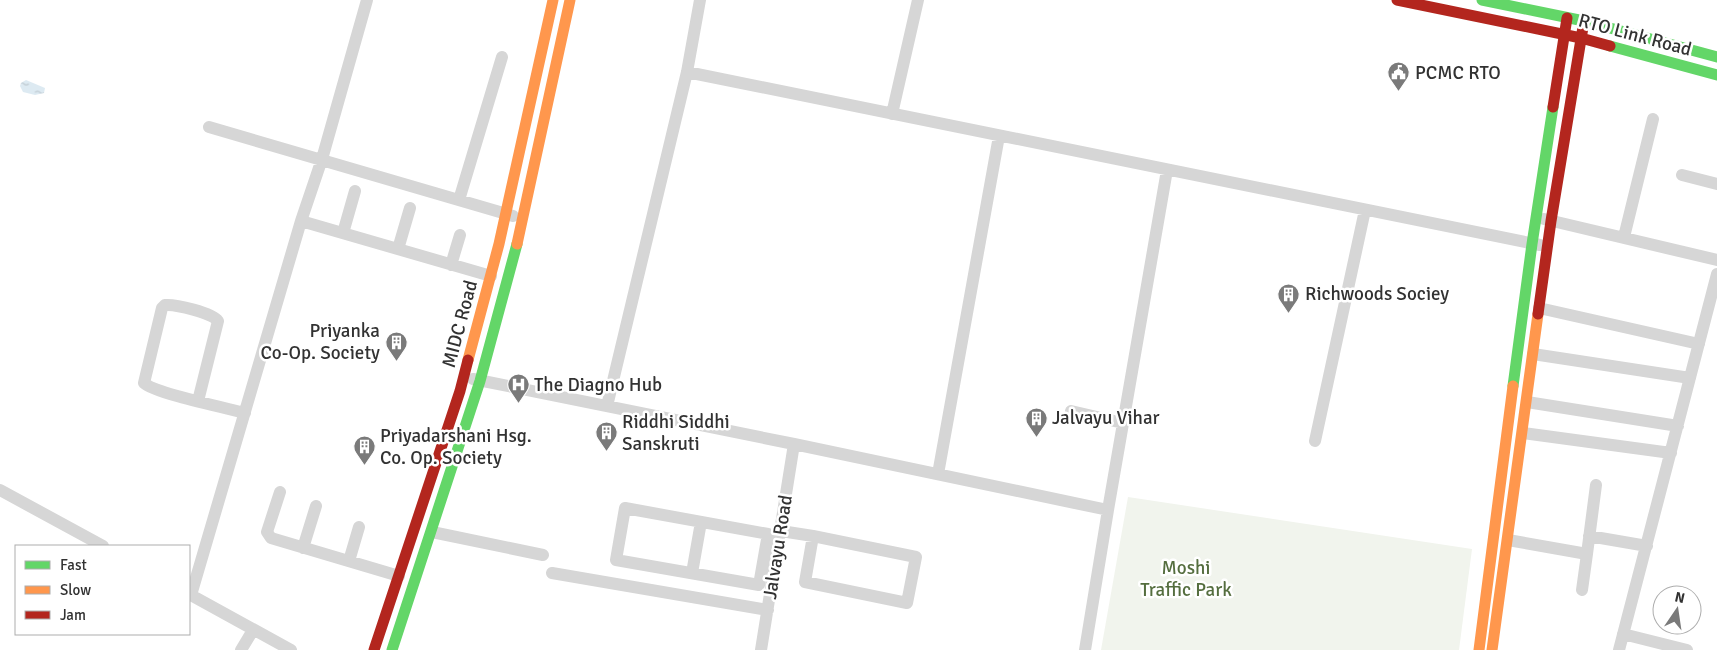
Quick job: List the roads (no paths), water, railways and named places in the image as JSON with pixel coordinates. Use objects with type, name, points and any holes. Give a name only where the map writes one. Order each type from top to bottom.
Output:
[{"type":"main road","name":"MIDC Road","points":[[374,650],[464,376],[506,214],[553,0]]},
{"type":"main road","name":"MIDC Road","points":[[392,650],[480,381],[516,248],[570,0]]},
{"type":"main road","name":"RTO Link Road","points":[[1397,0],[1581,38],[1717,75]]},
{"type":"main road","name":"RTO Link Road","points":[[1482,0],[1584,21],[1717,57]]},
{"type":"main road","points":[[1479,650],[1532,244],[1567,18]]},
{"type":"main road","points":[[1492,650],[1547,247],[1584,21]]},
{"type":"street","points":[[291,650],[190,595],[301,221],[322,159],[367,0]]},
{"type":"street","points":[[606,406],[687,72],[700,0]]},
{"type":"street","points":[[892,114],[918,0]]},
{"type":"street","points":[[459,200],[502,57]]},
{"type":"street","points":[[687,72],[1547,247]]},
{"type":"street","points":[[1624,238],[1653,119]]},
{"type":"street","points":[[209,127],[523,218]]},
{"type":"street","points":[[938,474],[999,136]]},
{"type":"street","points":[[1085,650],[1167,170]]},
{"type":"street","points":[[1682,176],[1717,184]]},
{"type":"street","points":[[343,233],[355,191]]},
{"type":"street","points":[[398,249],[410,208]]},
{"type":"street","points":[[1315,441],[1365,210]]},
{"type":"street","points":[[1536,218],[1717,260]]},
{"type":"street","points":[[301,221],[491,276]]},
{"type":"street","points":[[451,265],[460,235]]},
{"type":"street","points":[[1619,650],[1717,274]]},
{"type":"street","points":[[198,401],[218,321],[210,315],[175,305],[165,305],[162,308],[144,383],[151,388],[198,401],[245,413]]},
{"type":"street","points":[[1539,308],[1699,344]]},
{"type":"street","points":[[1533,354],[1690,378]]},
{"type":"street","points":[[464,376],[480,381],[1108,510]]},
{"type":"street","points":[[1527,402],[1678,426]]},
{"type":"street","points":[[1071,411],[1123,423]]},
{"type":"street","points":[[1523,433],[1671,452]]},
{"type":"street","name":"Jalvayu Road","points":[[762,650],[768,610],[772,546],[781,531],[794,444]]},
{"type":"street","points":[[1582,590],[1596,484]]},
{"type":"street","points":[[0,490],[101,545]]},
{"type":"street","points":[[280,492],[268,532],[270,538],[399,576]]},
{"type":"street","points":[[303,548],[316,506]]},
{"type":"street","points":[[625,508],[768,534],[772,546],[759,585],[616,560],[625,508]]},
{"type":"street","points":[[692,573],[701,522]]},
{"type":"street","points":[[348,561],[359,527]]},
{"type":"street","points":[[781,531],[813,536],[916,557],[907,603],[805,582],[813,536]]},
{"type":"street","points":[[432,532],[543,554]]},
{"type":"street","points":[[1589,536],[1647,546]]},
{"type":"street","points":[[1508,540],[1587,554]]},
{"type":"street","points":[[552,573],[768,610]]},
{"type":"street","points":[[241,650],[253,630]]},
{"type":"street","points":[[1623,634],[1687,650]]},
{"type":"water","points":[[26,80],[45,88],[44,93],[35,95],[23,92],[20,86]]},
{"type":"place","name":"PCMC RTO","points":[[1399,92]]},
{"type":"place","name":"Richwoods Sociey","points":[[1289,313]]},
{"type":"place","name":"Priyanka Co-Op. Society","points":[[396,361]]},
{"type":"place","name":"The Diagno Hub","points":[[518,404]]},
{"type":"place","name":"Jalvayu Vihar","points":[[1036,437]]},
{"type":"place","name":"Riddhi Siddhi Sanskruti","points":[[606,452]]},
{"type":"place","name":"Priyadarshani Hsg. Co. Op. Society","points":[[364,466]]},
{"type":"park label","name":"Moshi Traffic Park","points":[[1186,579]]}]
